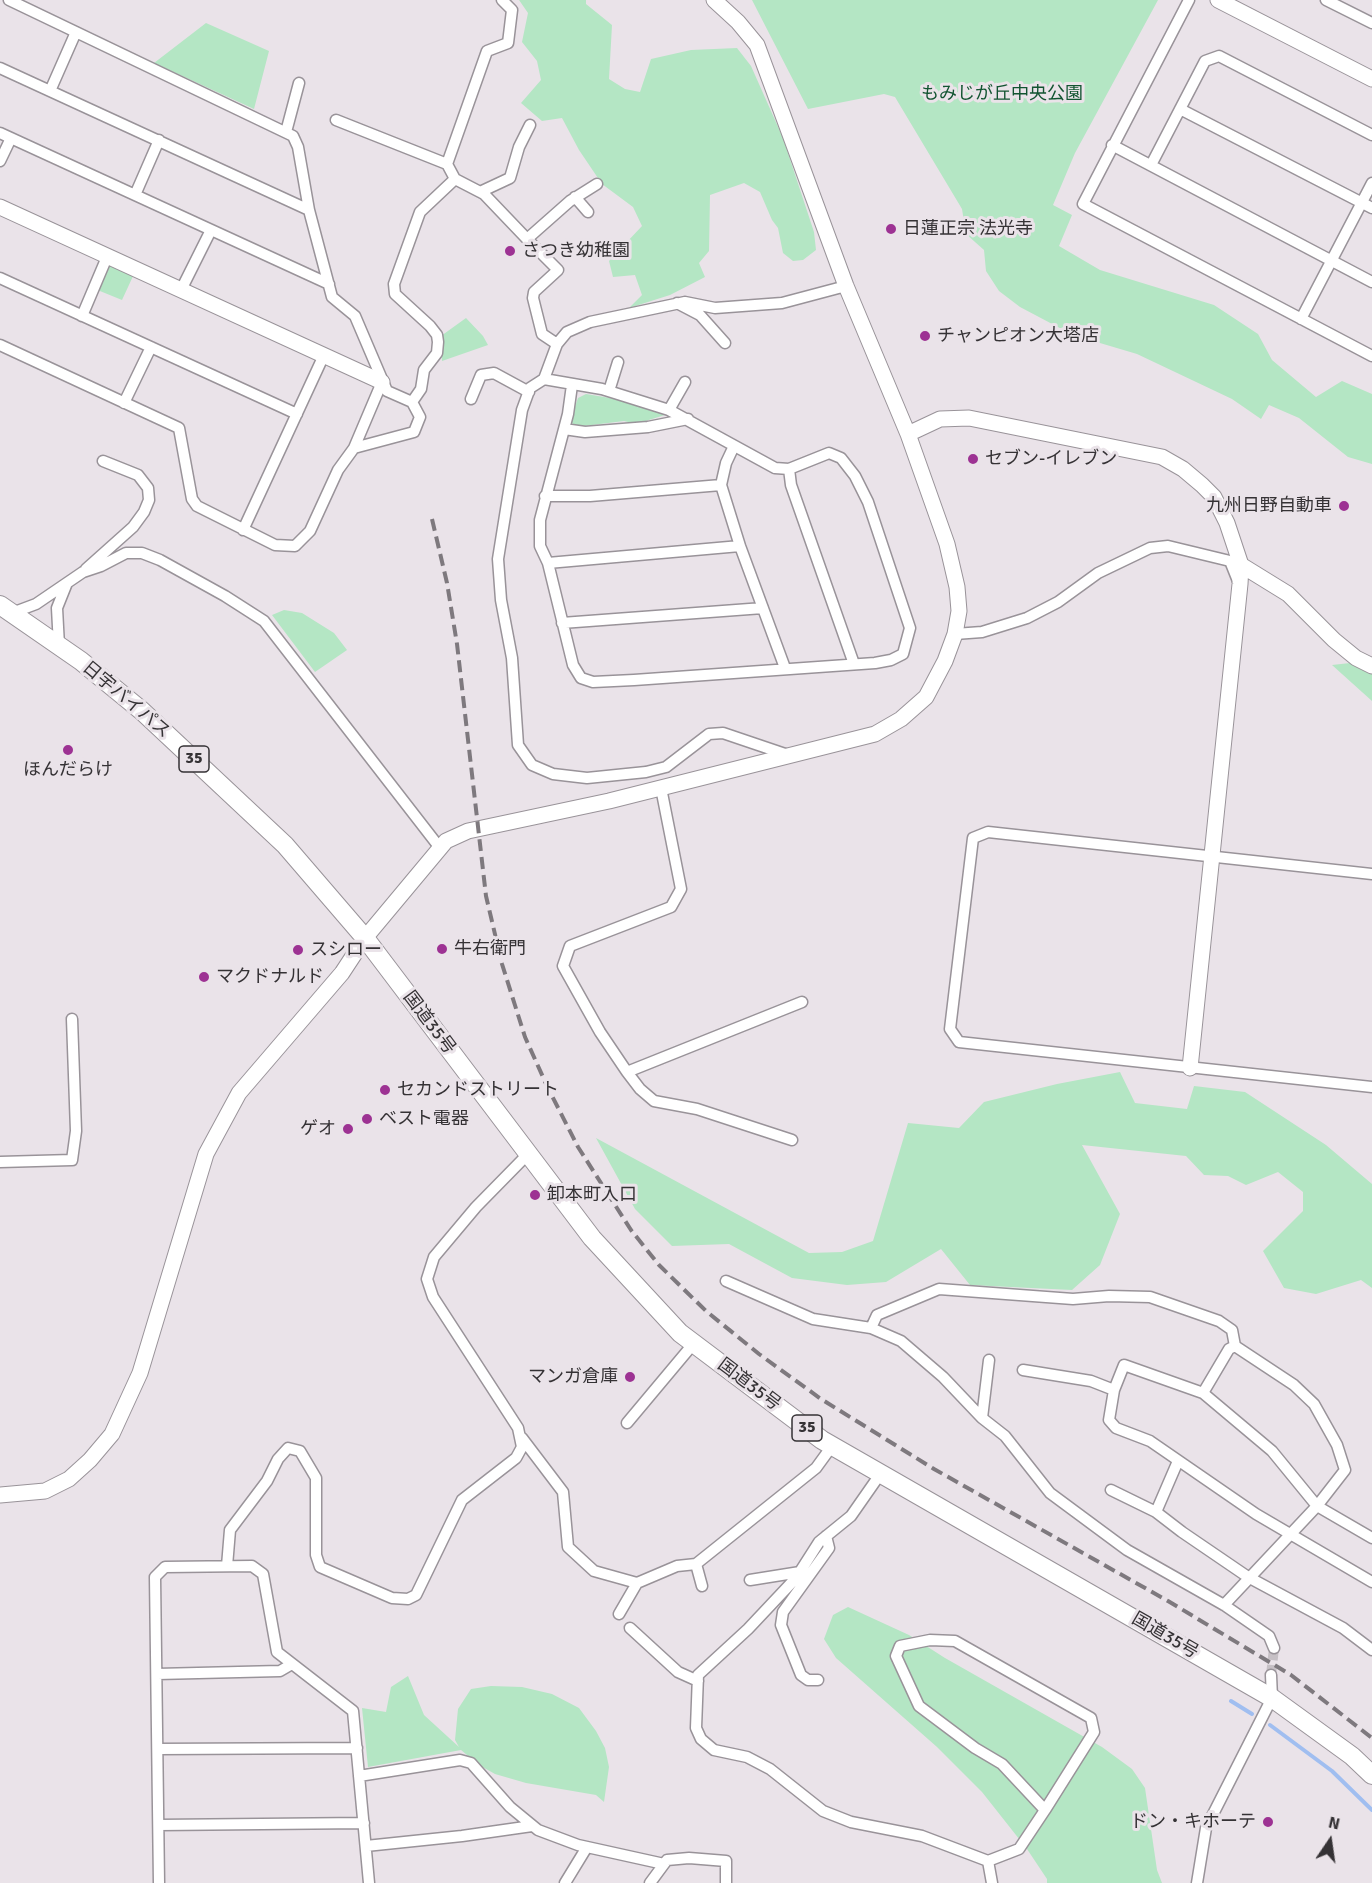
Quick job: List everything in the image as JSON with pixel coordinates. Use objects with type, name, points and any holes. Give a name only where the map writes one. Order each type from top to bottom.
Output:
[{"type":"highway","name":"日宇バイパス","points":[[6,609],[59,646],[142,711],[285,845],[365,938]]},
{"type":"highway","name":"国道35号","points":[[365,938],[592,1238],[680,1333],[832,1446],[1272,1698],[1352,1756],[1372,1775]]},
{"type":"street","points":[[9,0],[293,136],[298,147],[309,210],[332,297],[356,316],[387,391],[412,402],[420,417],[414,432],[354,448]]},
{"type":"street","points":[[447,164],[487,51],[508,43],[512,10],[502,0]]},
{"type":"street","points":[[0,1495],[45,1491],[69,1479],[90,1460],[112,1434],[140,1373],[207,1154],[239,1093],[342,973],[365,938],[446,841],[468,831],[661,788],[875,734],[902,719],[926,697],[945,661],[955,634],[959,611],[957,587],[947,544],[908,434],[846,286],[756,45],[738,22],[714,0]]},
{"type":"street","points":[[1189,0],[1083,204],[1372,356]]},
{"type":"street","points":[[1218,0],[1372,79]]},
{"type":"street","points":[[1326,0],[1372,23]]},
{"type":"street","points":[[50,91],[76,32]]},
{"type":"street","points":[[1151,165],[1205,60],[1219,56],[1372,135]]},
{"type":"street","points":[[0,68],[309,210]]},
{"type":"street","points":[[285,132],[299,83]]},
{"type":"street","points":[[1180,109],[1367,205]]},
{"type":"street","points":[[336,120],[447,164],[455,179],[480,192],[558,270],[534,292],[533,298],[542,334],[557,344]]},
{"type":"street","points":[[480,192],[510,178],[519,147],[530,125]]},
{"type":"street","points":[[0,133],[329,284]]},
{"type":"street","points":[[0,160],[11,138]]},
{"type":"street","points":[[135,195],[159,140]]},
{"type":"street","points":[[1112,145],[1372,282]]},
{"type":"street","points":[[412,402],[421,389],[424,370],[437,353],[437,335],[395,294],[394,284],[420,212],[455,179]]},
{"type":"street","points":[[1301,319],[1331,262],[1367,205],[1372,183]]},
{"type":"street","points":[[527,239],[575,197],[597,184]]},
{"type":"street","points":[[575,197],[588,212]]},
{"type":"street","points":[[0,207],[382,382]]},
{"type":"street","points":[[181,290],[211,230]]},
{"type":"street","points":[[82,316],[107,256]]},
{"type":"street","points":[[0,278],[297,414]]},
{"type":"street","points":[[792,756],[723,733],[709,734],[666,767],[617,776],[587,778],[553,774],[532,765],[518,744],[512,658],[501,600],[498,559],[522,410],[529,392],[544,379],[557,344],[567,332],[590,322],[676,303],[685,302],[715,308],[782,303],[846,286]]},
{"type":"street","points":[[676,303],[700,315],[725,343]]},
{"type":"street","points":[[0,345],[180,428],[192,499],[197,507],[275,545],[286,547],[302,541],[310,531],[339,470],[354,448],[382,382]]},
{"type":"street","points":[[124,403],[151,347]]},
{"type":"street","points":[[243,530],[324,355]]},
{"type":"street","points":[[609,391],[618,362]]},
{"type":"street","points":[[471,399],[482,375],[494,373],[529,392]]},
{"type":"street","points":[[544,379],[609,391],[669,410],[769,465],[789,469],[829,453],[841,458],[855,476],[868,502],[910,628],[903,654],[891,660],[854,664],[593,682],[581,678],[573,665],[548,563],[540,546],[540,520],[564,429],[572,385]]},
{"type":"street","points":[[669,410],[685,382]]},
{"type":"street","points":[[908,434],[940,419],[969,418],[1162,457],[1183,469],[1214,497],[1234,542],[1240,565],[1240,584],[1190,1068]]},
{"type":"street","points":[[564,429],[585,432],[648,427],[688,419]]},
{"type":"street","points":[[734,446],[726,463],[721,485],[740,546],[785,668]]},
{"type":"street","points":[[6,609],[36,603],[83,572],[133,527],[144,512],[149,500],[148,488],[138,475],[103,461]]},
{"type":"street","points":[[789,469],[792,485],[854,664]]},
{"type":"street","points":[[545,496],[590,496],[721,485]]},
{"type":"street","points":[[548,563],[740,546]]},
{"type":"street","points":[[955,634],[982,632],[1027,618],[1058,603],[1098,573],[1150,548],[1168,546],[1230,561],[1240,584]]},
{"type":"street","points":[[83,572],[126,553],[142,553],[225,596],[264,621],[440,848]]},
{"type":"street","points":[[1240,565],[1288,594],[1334,640],[1356,658],[1372,666]]},
{"type":"street","points":[[59,646],[57,608],[67,583]]},
{"type":"street","points":[[562,623],[763,608]]},
{"type":"street","points":[[661,788],[681,889],[671,908],[570,946],[563,966],[600,1032],[639,1089],[654,1101],[697,1109],[792,1140]]},
{"type":"street","points":[[1372,874],[988,832],[973,837],[950,1029],[959,1042],[1372,1087]]},
{"type":"street","points":[[627,1072],[802,1002]]},
{"type":"street","points":[[0,1162],[72,1160],[76,1131],[72,1019]]},
{"type":"street","points":[[528,1154],[476,1207],[434,1257],[427,1279],[433,1297],[518,1428],[522,1438],[563,1492],[568,1547],[594,1571],[638,1583]]},
{"type":"street","points":[[726,1281],[813,1319],[871,1328],[901,1341],[943,1377],[982,1418],[1005,1436],[1050,1493],[1127,1550],[1224,1605],[1269,1636],[1274,1648]]},
{"type":"street","points":[[871,1328],[876,1316],[939,1289],[1073,1299],[1109,1296],[1150,1298],[1219,1321],[1232,1330],[1235,1346],[1294,1385],[1314,1404],[1327,1426],[1345,1470],[1317,1506],[1288,1534],[1224,1605]]},
{"type":"street","points":[[627,1423],[694,1343]]},
{"type":"street","points":[[1203,1393],[1229,1349],[1235,1346]]},
{"type":"street","points":[[982,1418],[989,1360]]},
{"type":"street","points":[[1372,1538],[1317,1506],[1272,1451],[1203,1393],[1124,1365],[1114,1390],[1109,1420],[1116,1428],[1150,1442],[1288,1534],[1372,1582]]},
{"type":"street","points":[[1023,1370],[1091,1381],[1114,1390]]},
{"type":"street","points":[[227,1566],[230,1530],[267,1481],[278,1458],[288,1448],[300,1450],[316,1478],[316,1555],[320,1567],[392,1598],[408,1599],[416,1595],[462,1500],[516,1458],[522,1447],[522,1438]]},
{"type":"street","points":[[619,1614],[638,1583],[677,1566],[696,1564],[816,1468],[832,1446]]},
{"type":"street","points":[[1156,1512],[1178,1461]]},
{"type":"street","points":[[880,1473],[851,1516],[819,1542],[800,1572],[748,1629],[698,1675],[696,1728],[701,1739],[714,1750],[747,1757],[770,1768],[823,1811],[832,1815],[850,1822],[922,1836],[987,1862],[1019,1849],[1045,1810],[1094,1732],[1091,1718],[955,1641],[930,1640],[900,1646],[896,1656],[919,1706],[975,1748],[1002,1764],[1045,1810]]},
{"type":"street","points":[[1111,1490],[1156,1512],[1248,1577],[1343,1628],[1372,1650]]},
{"type":"street","points":[[818,1680],[808,1680],[801,1675],[781,1625],[783,1612],[830,1548],[826,1536]]},
{"type":"street","points":[[696,1564],[702,1586]]},
{"type":"street","points":[[159,1883],[155,1576],[165,1567],[227,1566],[252,1566],[263,1574],[277,1652],[353,1711],[369,1883]]},
{"type":"street","points":[[750,1580],[800,1572]]},
{"type":"street","points":[[630,1628],[678,1672],[698,1681]]},
{"type":"street","points":[[157,1674],[280,1671],[292,1664]]},
{"type":"street","points":[[1197,1883],[1206,1828],[1272,1698],[1271,1675]]},
{"type":"street","points":[[158,1749],[357,1748]]},
{"type":"street","points":[[359,1776],[460,1760],[471,1763],[510,1807],[532,1826],[587,1847],[664,1864]]},
{"type":"street","points":[[159,1826],[364,1823]]},
{"type":"street","points":[[366,1846],[532,1826]]},
{"type":"street","points":[[565,1883],[587,1847]]},
{"type":"street","points":[[650,1883],[667,1860],[689,1858],[726,1861],[726,1883]]},
{"type":"street","points":[[987,1862],[992,1883]]},
{"type":"green space","points":[[519,0],[586,0],[586,4],[612,25],[609,79],[625,89],[640,92],[651,59],[691,50],[737,48],[751,66],[783,138],[814,232],[816,250],[803,260],[793,261],[783,253],[778,228],[760,192],[744,183],[710,195],[709,251],[699,263],[705,277],[670,295],[629,308],[642,295],[635,275],[613,277],[609,261],[642,226],[633,207],[602,184],[579,150],[562,118],[542,121],[521,103],[541,80],[537,61],[522,42],[528,13]]},
{"type":"green space","name":"もみじが丘中央公園","points":[[752,0],[1158,0],[1075,153],[1053,205],[1072,215],[1059,246],[1100,270],[1214,305],[1258,334],[1272,360],[1316,397],[1342,381],[1372,394],[1372,464],[1348,457],[1299,418],[1269,405],[1261,419],[1232,399],[1137,354],[1073,335],[1020,307],[999,291],[986,271],[984,250],[966,234],[962,209],[895,97],[884,94],[808,109]]},
{"type":"green space","points":[[206,23],[269,51],[254,109],[154,63]]},
{"type":"green space","points":[[108,262],[134,274],[122,300],[95,289]]},
{"type":"green space","points":[[466,318],[483,336],[488,345],[442,361],[441,336]]},
{"type":"green space","points":[[586,394],[610,398],[668,414],[636,424],[624,421],[576,427],[570,421],[578,398]]},
{"type":"green space","points":[[284,610],[302,613],[334,633],[347,650],[315,672],[272,615]]},
{"type":"green space","points":[[1350,663],[1372,674],[1372,701],[1332,665]]},
{"type":"green space","points":[[1120,1072],[1135,1103],[1187,1109],[1194,1086],[1245,1092],[1326,1145],[1372,1184],[1372,1288],[1361,1280],[1316,1294],[1284,1288],[1263,1251],[1303,1211],[1303,1192],[1278,1172],[1246,1185],[1228,1176],[1204,1175],[1186,1156],[1082,1145],[1120,1214],[1100,1265],[1072,1290],[970,1285],[941,1249],[886,1282],[847,1285],[792,1278],[729,1244],[672,1246],[635,1209],[596,1138],[809,1253],[842,1252],[873,1241],[908,1123],[959,1128],[984,1102],[1057,1084]]},
{"type":"green space","points":[[848,1607],[909,1635],[945,1658],[1102,1747],[1132,1769],[1145,1788],[1157,1870],[1162,1883],[1047,1883],[1047,1879],[1027,1849],[982,1792],[937,1747],[836,1658],[824,1639],[833,1615]]},
{"type":"green space","points":[[408,1676],[424,1715],[459,1747],[455,1740],[458,1709],[471,1689],[491,1686],[522,1687],[552,1694],[579,1708],[605,1748],[609,1767],[604,1802],[596,1795],[526,1783],[495,1774],[479,1765],[461,1750],[368,1767],[362,1708],[386,1712],[391,1687]]},
{"type":"waterway","points":[[1231,1701],[1252,1714]]},
{"type":"waterway","points":[[1270,1725],[1332,1771],[1372,1810]]},
{"type":"tunnel","points":[[1271,1675],[1274,1648]]},
{"type":"railway","points":[[432,519],[447,583],[457,644],[486,896],[502,964],[525,1037],[547,1086],[578,1147],[631,1230],[659,1265],[706,1311],[759,1354],[821,1399],[934,1469],[1168,1601],[1291,1675],[1372,1738]]},
{"type":"place","name":"日蓮正宗 法光寺","points":[[891,229]]},
{"type":"place","name":"さつき幼稚園","points":[[510,251]]},
{"type":"place","name":"チャンピオン大塔店","points":[[925,336]]},
{"type":"place","name":"セブン-イレブン","points":[[973,459]]},
{"type":"place","name":"九州日野自動車","points":[[1344,506]]},
{"type":"place","name":"ほんだらけ","points":[[68,750]]},
{"type":"place","name":"牛右衛門","points":[[442,949]]},
{"type":"place","name":"スシロー","points":[[298,950]]},
{"type":"place","name":"マクドナルド","points":[[204,977]]},
{"type":"place","name":"セカンドストリート","points":[[385,1090]]},
{"type":"place","name":"ベスト電器","points":[[367,1119]]},
{"type":"place","name":"ゲオ","points":[[348,1129]]},
{"type":"place","name":"卸本町入口","points":[[535,1195]]},
{"type":"place","name":"マンガ倉庫","points":[[630,1377]]},
{"type":"place","name":"ドン・キホーテ","points":[[1268,1822]]}]
